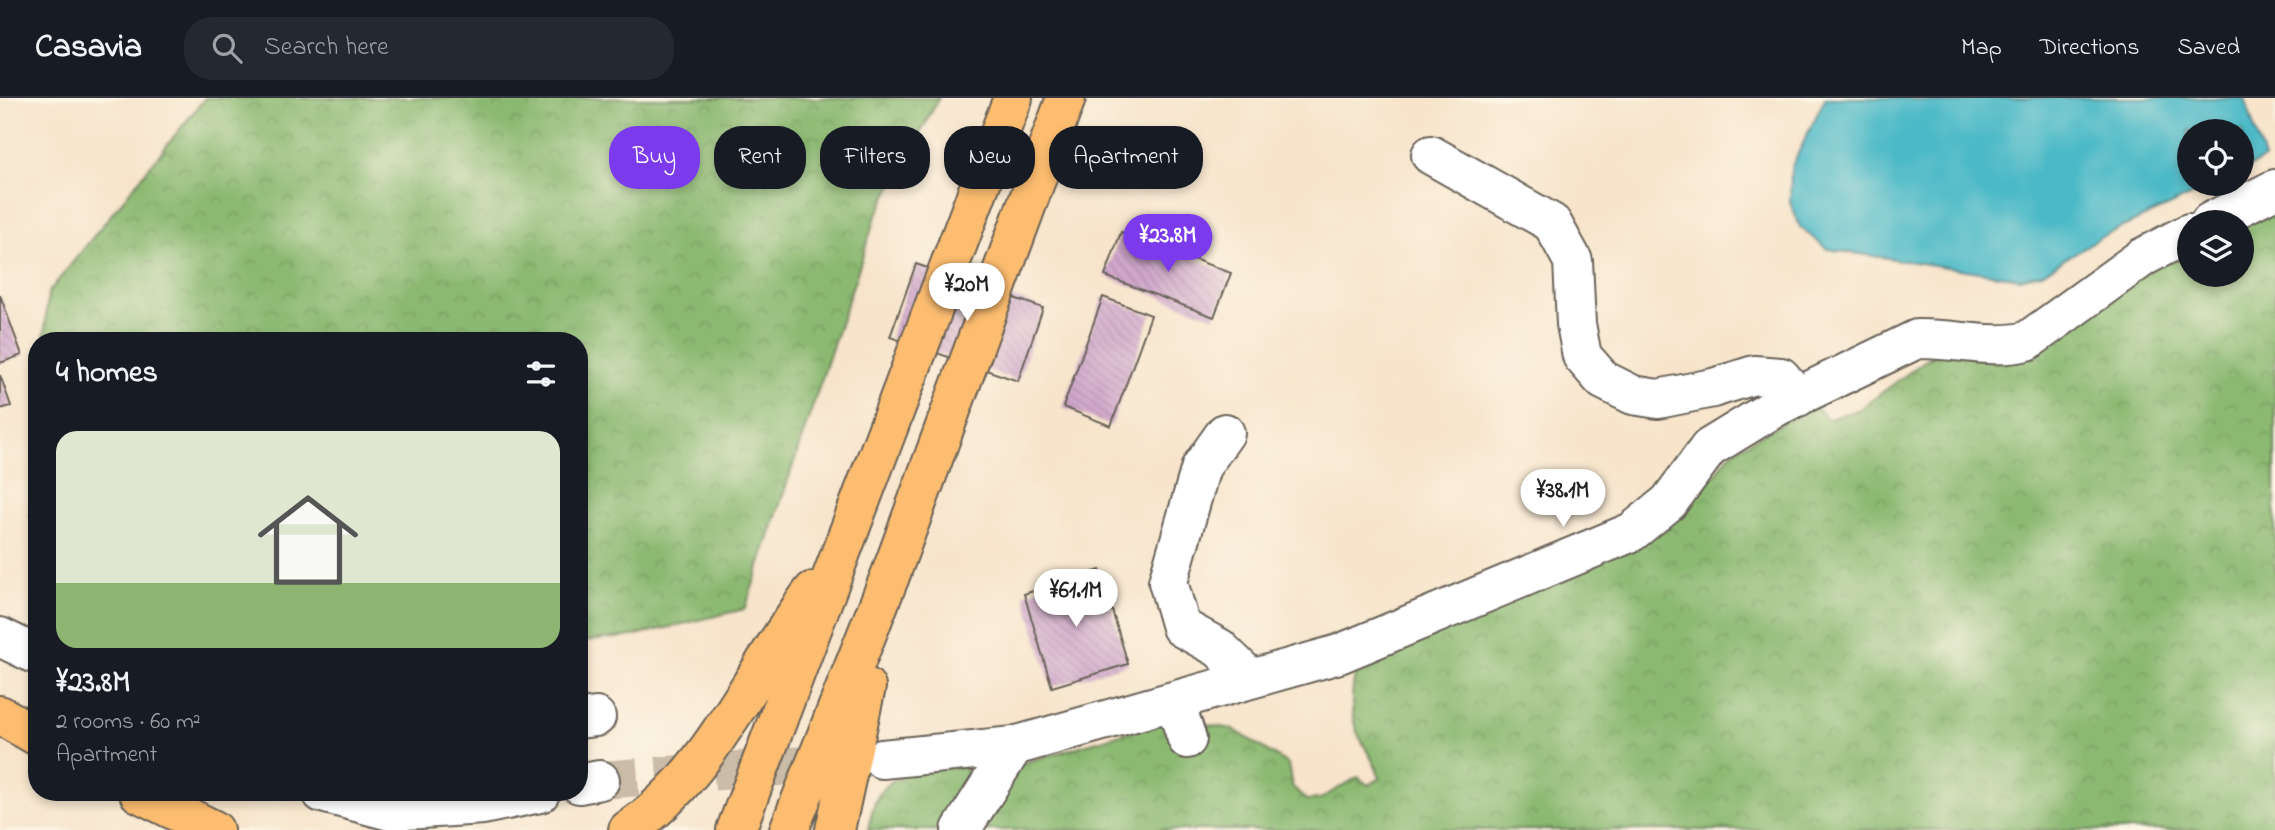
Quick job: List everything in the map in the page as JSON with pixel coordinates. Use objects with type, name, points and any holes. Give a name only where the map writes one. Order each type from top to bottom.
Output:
[{"type":"highway","points":[[736,830],[1013,98]]},
{"type":"highway","points":[[789,830],[890,576],[1066,98]]},
{"type":"highway","points":[[628,830],[677,786],[727,723],[788,624],[842,553]]},
{"type":"highway","points":[[835,830],[890,576]]},
{"type":"highway","points":[[0,715],[28,731]]},
{"type":"highway","points":[[155,801],[214,830]]},
{"type":"street","points":[[1431,155],[1552,223],[1573,261],[1576,324],[1582,356],[1603,380],[1633,395],[1658,399],[1713,388],[1754,374],[1781,377],[1798,397]]},
{"type":"street","points":[[2234,210],[2275,189]]},
{"type":"street","points":[[882,759],[1014,746],[1339,654],[1632,532],[1669,502],[1709,448],[1798,397],[1917,339],[1942,338],[2004,346],[2027,341],[2143,257],[2177,239]]},
{"type":"street","points":[[1225,433],[1201,467],[1168,582],[1181,627],[1219,648],[1250,678]]},
{"type":"street","points":[[0,638],[28,651]]},
{"type":"street","points":[[1175,702],[1187,738]]},
{"type":"street","points":[[961,830],[1014,746]]},
{"type":"street","points":[[352,801],[390,811],[483,805],[502,801]]},
{"type":"green space","points":[[205,98],[939,98],[924,126],[820,126],[820,189],[890,189],[876,216],[745,609],[633,636],[588,641],[588,332],[45,332],[48,293]]},
{"type":"green space","points":[[2275,209],[2275,830],[868,830],[879,795],[887,785],[903,776],[961,766],[972,778],[1172,719],[1233,729],[1288,764],[1292,786],[1306,800],[1320,799],[1358,777],[1368,785],[1380,779],[1356,730],[1352,712],[1357,667],[1679,511],[1715,475],[1731,452],[1814,405],[1828,419],[1860,409],[1927,359],[1944,351],[2004,363],[2177,254],[2177,287],[2254,287],[2254,221]]},
{"type":"water","points":[[1825,98],[1902,98],[1950,104],[1981,98],[2245,98],[2252,119],[2177,119],[2177,196],[2190,196],[2101,237],[2042,273],[2019,278],[1827,249],[1800,227],[1790,202],[1791,168]]},
{"type":"water","points":[[2254,127],[2264,159],[2254,164]]},
{"type":"building","points":[[1121,232],[1231,273],[1214,317],[1105,276]]},
{"type":"building","points":[[916,264],[1043,308],[1018,381],[890,337]]},
{"type":"building","points":[[0,295],[22,355],[0,363]]},
{"type":"building","points":[[1103,297],[1151,315],[1111,426],[1063,407]]},
{"type":"building","points":[[0,375],[11,406],[0,409]]},
{"type":"building","points":[[1100,570],[1128,664],[1052,687],[1024,594]]},
{"type":"tunnel","points":[[600,780],[845,762]]}]
